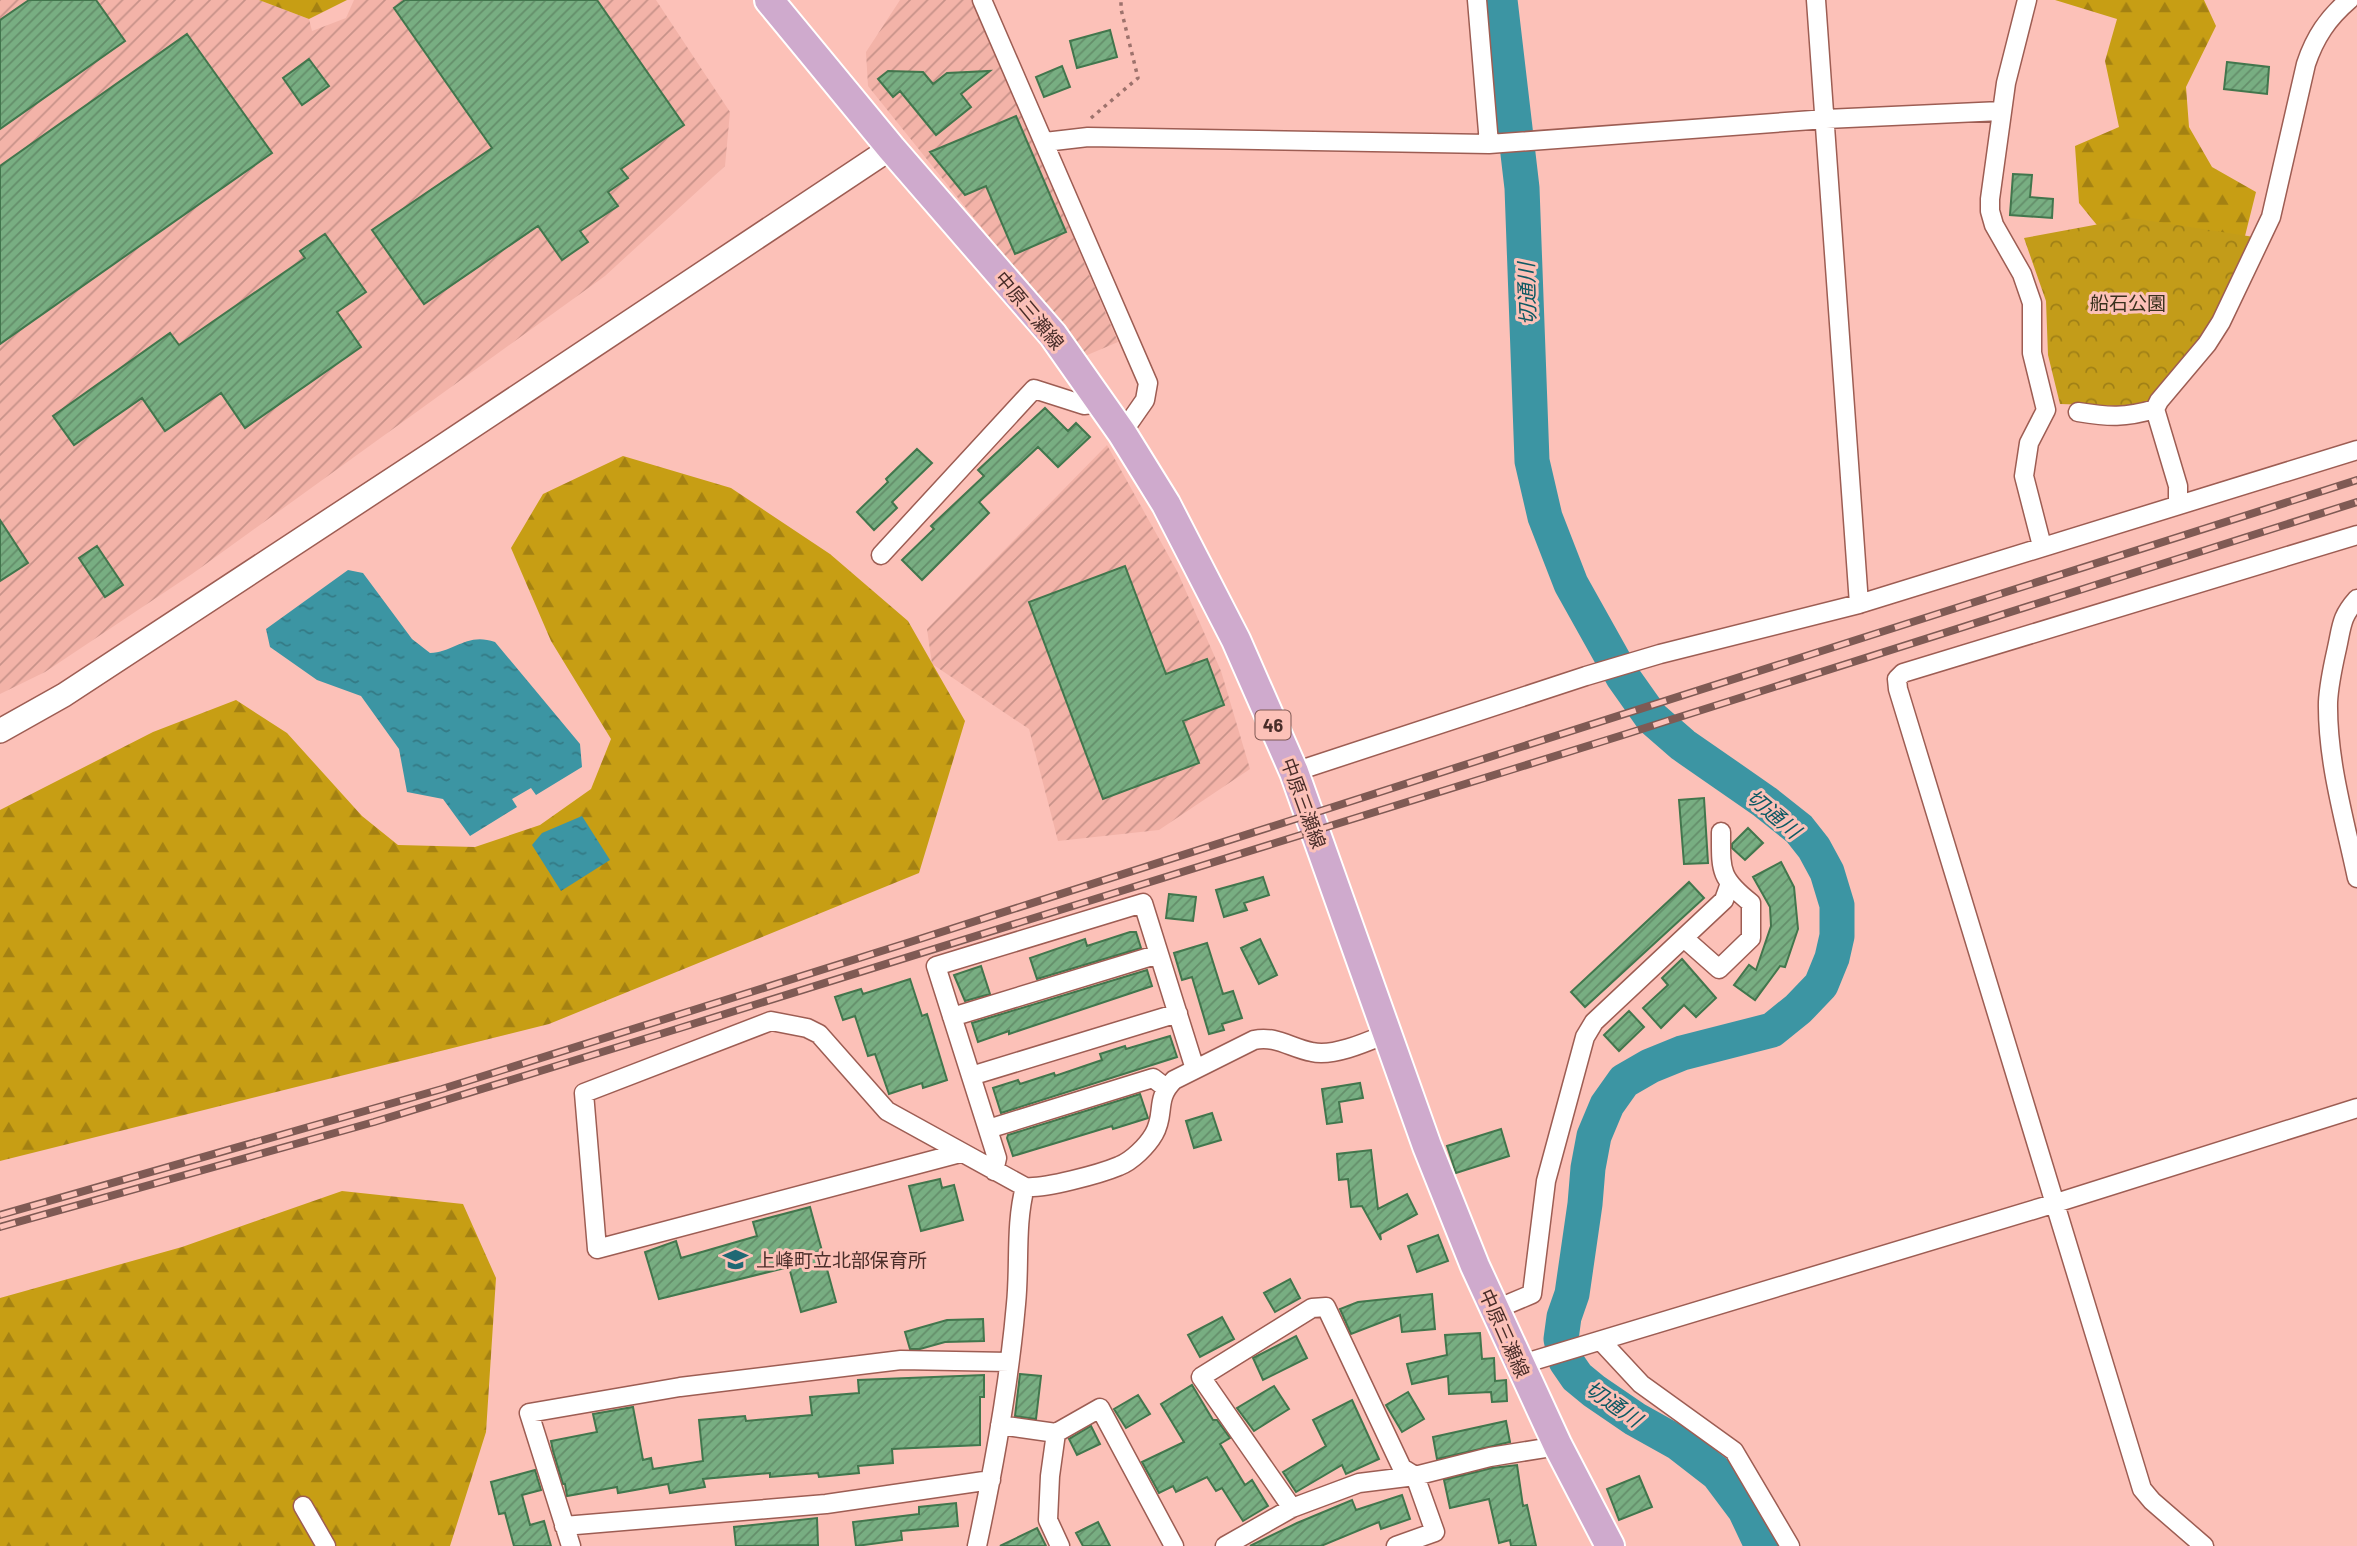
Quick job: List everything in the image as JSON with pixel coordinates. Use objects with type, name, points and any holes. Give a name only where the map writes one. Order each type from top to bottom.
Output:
[{"type":"main road","name":"中原三瀬線","points":[[769,0],[891,148],[1053,335],[1122,432],[1166,504],[1229,628],[1294,772],[1427,1146],[1494,1310],[1558,1446],[1610,1546]]},
{"type":"street","points":[[982,0],[1148,383],[1145,400],[1122,432]]},
{"type":"street","points":[[1477,0],[1489,144]]},
{"type":"street","points":[[1816,0],[1859,604]]},
{"type":"street","points":[[2027,0],[2001,111],[1990,211],[1994,225],[2022,274],[2032,303],[2032,353],[2046,410],[2029,443],[2024,476],[2042,546]]},
{"type":"street","points":[[2178,504],[2178,485],[2155,409],[2207,344],[2221,322],[2260,243],[2271,217],[2313,43],[2334,13],[2349,0]]},
{"type":"street","points":[[1045,142],[1088,137],[1489,144],[1826,119],[2001,111]]},
{"type":"street","points":[[0,732],[119,659],[891,148]]},
{"type":"street","points":[[881,555],[1034,389],[1084,405],[1101,402]]},
{"type":"street","points":[[2078,412],[2109,418],[2131,416],[2155,409]]},
{"type":"street","points":[[1294,772],[1586,676],[1660,654],[1859,604],[2357,450]]},
{"type":"street","points":[[2204,1546],[2152,1501],[2143,1489],[1897,679],[1903,673],[2357,535]]},
{"type":"street","points":[[2357,599],[2344,614],[2328,701],[2336,777],[2357,878]]},
{"type":"street","points":[[1685,939],[1719,970],[1751,938],[1751,903],[1729,886],[1721,866],[1721,832]]},
{"type":"street","points":[[1494,1310],[1532,1294],[1546,1181],[1585,1037],[1594,1022],[1724,900],[1729,886]]},
{"type":"street","points":[[994,1171],[997,1158],[936,966],[1143,903],[1195,1069]]},
{"type":"street","points":[[952,1017],[1159,954]]},
{"type":"street","points":[[971,1076],[1178,1013]]},
{"type":"street","points":[[960,1153],[597,1249],[584,1093],[771,1021],[807,1028],[820,1034],[887,1111],[1025,1187],[1039,1188],[1119,1166],[1134,1156],[1153,1136],[1158,1123],[1161,1098],[1174,1080],[1254,1040],[1265,1038],[1325,1053],[1368,1042],[1386,1034]]},
{"type":"street","points":[[988,1129],[1153,1078],[1166,1088]]},
{"type":"street","points":[[1519,1365],[2056,1203],[2357,1108]]},
{"type":"street","points":[[976,1546],[991,1480],[1009,1362],[1016,1303],[1020,1206],[1025,1187]]},
{"type":"street","points":[[1292,1508],[1201,1377],[1312,1308],[1326,1307],[1402,1468],[1415,1476],[1438,1539],[1396,1546]]},
{"type":"street","points":[[1601,1341],[1641,1384],[1734,1451],[1790,1546]]},
{"type":"street","points":[[570,1546],[529,1413],[680,1387],[901,1360],[1009,1362]]},
{"type":"street","points":[[999,1425],[1056,1433],[1100,1408],[1174,1546]]},
{"type":"street","points":[[1056,1433],[1048,1520],[1060,1546]]},
{"type":"street","points":[[1224,1546],[1292,1508],[1359,1483],[1415,1476],[1490,1457],[1558,1446]]},
{"type":"street","points":[[564,1526],[826,1504],[991,1480]]},
{"type":"street","points":[[303,1506],[326,1546]]},
{"type":"path","points":[[1088,137],[1090,119],[1138,78],[1121,0]]},
{"type":"shaded area","points":[[0,0],[259,0],[309,19],[312,31],[346,18],[354,0],[656,0],[730,112],[725,166],[605,276],[192,574],[45,672],[0,694]]},
{"type":"shaded area","points":[[900,0],[972,0],[1118,342],[1085,356],[868,86],[866,52]]},
{"type":"shaded area","points":[[1107,445],[1177,571],[1221,671],[1250,769],[1159,830],[1058,841],[1029,729],[932,664],[927,629]]},
{"type":"green space","points":[[259,0],[347,0],[309,19]]},
{"type":"green space","points":[[2055,0],[2204,0],[2216,26],[2186,87],[2189,127],[2212,167],[2256,192],[2242,248],[2131,267],[2079,203],[2075,146],[2119,127],[2105,61],[2117,19]]},
{"type":"green space","name":"船石公園","points":[[2132,218],[2254,237],[2213,328],[2148,407],[2060,404],[2048,355],[2046,301],[2024,238]]},
{"type":"green space","points":[[623,456],[731,488],[830,554],[908,621],[965,721],[919,873],[549,1024],[0,1161],[0,810],[153,732],[236,700],[287,733],[362,816],[398,845],[475,847],[540,825],[591,789],[611,739],[551,641],[511,548],[543,494]]},
{"type":"green space","points":[[342,1191],[463,1204],[496,1278],[486,1432],[450,1546],[0,1546],[0,1298],[182,1247]]},
{"type":"water","points":[[348,570],[363,573],[412,639],[430,653],[477,639],[495,642],[580,744],[582,767],[536,795],[531,788],[512,799],[517,807],[470,836],[443,799],[407,792],[399,749],[361,696],[317,680],[270,647],[266,629]]},
{"type":"water","points":[[582,816],[610,860],[561,891],[532,845],[542,833]]},
{"type":"building","points":[[29,0],[96,0],[125,41],[0,129],[0,20]]},
{"type":"building","points":[[405,0],[597,0],[684,125],[621,169],[628,178],[608,192],[618,206],[580,231],[588,242],[562,260],[538,226],[424,304],[372,230],[492,148],[394,8]]},
{"type":"building","points":[[1110,30],[1117,57],[1077,68],[1070,41]]},
{"type":"building","points":[[187,34],[272,153],[0,344],[0,166]]},
{"type":"building","points":[[309,59],[329,86],[302,105],[283,78]]},
{"type":"building","points":[[2227,62],[2269,67],[2267,94],[2224,89]]},
{"type":"building","points":[[1062,66],[1070,87],[1044,97],[1036,77]]},
{"type":"building","points":[[888,71],[923,72],[933,84],[947,73],[990,71],[961,94],[971,107],[936,135],[900,91],[893,97],[878,79]]},
{"type":"building","points":[[1016,116],[1066,232],[1015,254],[986,186],[965,195],[930,152]]},
{"type":"building","points":[[2013,174],[2032,175],[2030,197],[2053,199],[2052,218],[2010,215]]},
{"type":"building","points":[[325,234],[366,292],[337,312],[361,347],[245,428],[221,393],[165,431],[142,398],[74,445],[53,416],[170,333],[179,345],[305,258],[300,251]]},
{"type":"building","points":[[1045,408],[1068,431],[1076,423],[1090,437],[1058,467],[1038,447],[979,502],[989,513],[922,580],[902,560],[934,529],[931,526],[984,476],[978,470]]},
{"type":"building","points":[[917,449],[932,463],[892,502],[897,508],[874,530],[857,512]]},
{"type":"building","points":[[0,520],[28,563],[0,581]]},
{"type":"building","points":[[97,546],[123,585],[105,597],[79,558]]},
{"type":"building","points":[[1125,566],[1166,674],[1207,659],[1224,705],[1183,721],[1199,763],[1103,799],[1029,602]]},
{"type":"building","points":[[1704,798],[1708,863],[1684,864],[1679,800]]},
{"type":"building","points":[[1748,828],[1763,843],[1745,860],[1732,848],[1732,844]]},
{"type":"building","points":[[1781,862],[1794,887],[1798,929],[1785,967],[1780,966],[1755,1000],[1734,985],[1749,965],[1756,970],[1771,926],[1770,907],[1753,877]]},
{"type":"building","points":[[1263,877],[1269,895],[1244,903],[1247,910],[1224,917],[1216,890]]},
{"type":"building","points":[[1689,882],[1704,898],[1585,1007],[1571,992]]},
{"type":"building","points":[[1169,894],[1196,897],[1193,921],[1166,918]]},
{"type":"building","points":[[1136,932],[1141,948],[1037,979],[1030,958],[1085,939],[1087,946]]},
{"type":"building","points":[[1260,939],[1277,975],[1259,984],[1241,948]]},
{"type":"building","points":[[1207,943],[1223,994],[1233,991],[1242,1018],[1222,1024],[1224,1030],[1209,1034],[1192,977],[1182,980],[1174,953]]},
{"type":"building","points":[[1682,959],[1716,998],[1696,1017],[1684,1005],[1661,1028],[1643,1008],[1668,985],[1662,978]]},
{"type":"building","points":[[981,966],[990,994],[965,1001],[954,975]]},
{"type":"building","points":[[1147,970],[1152,986],[978,1042],[972,1023]]},
{"type":"building","points":[[910,979],[922,1016],[927,1014],[947,1080],[923,1088],[922,1083],[889,1094],[875,1054],[868,1056],[855,1016],[843,1020],[835,997],[861,989],[863,994]]},
{"type":"building","points":[[1629,1011],[1644,1027],[1619,1051],[1604,1035]]},
{"type":"building","points":[[1170,1036],[1177,1057],[1001,1113],[993,1088],[1018,1080],[1020,1084],[1054,1073],[1055,1076],[1102,1060],[1100,1054]]},
{"type":"building","points":[[1360,1083],[1363,1098],[1339,1102],[1342,1122],[1327,1124],[1322,1089]]},
{"type":"building","points":[[1140,1094],[1148,1118],[1013,1156],[1008,1135]]},
{"type":"building","points":[[1212,1113],[1221,1140],[1194,1148],[1186,1121]]},
{"type":"building","points":[[1501,1129],[1509,1156],[1456,1173],[1447,1146]]},
{"type":"building","points":[[1371,1150],[1378,1209],[1407,1194],[1417,1214],[1380,1234],[1381,1240],[1362,1206],[1351,1207],[1348,1179],[1339,1180],[1337,1154]]},
{"type":"building","points":[[940,1179],[942,1188],[954,1185],[963,1220],[921,1231],[909,1186]]},
{"type":"building","points":[[810,1207],[836,1302],[801,1312],[789,1267],[659,1299],[645,1252],[676,1241],[681,1258],[757,1236],[753,1222]]},
{"type":"building","points":[[1438,1235],[1448,1261],[1417,1272],[1408,1246]]},
{"type":"building","points":[[1290,1279],[1300,1298],[1275,1312],[1264,1293]]},
{"type":"building","points":[[1432,1294],[1435,1329],[1402,1332],[1400,1315],[1351,1334],[1340,1309],[1358,1302]]},
{"type":"building","points":[[1222,1317],[1234,1339],[1200,1357],[1188,1335]]},
{"type":"building","points":[[983,1319],[984,1341],[945,1342],[910,1349],[905,1332],[947,1320]]},
{"type":"building","points":[[1480,1333],[1482,1359],[1494,1358],[1495,1381],[1506,1380],[1507,1401],[1492,1402],[1491,1392],[1449,1394],[1448,1376],[1412,1384],[1407,1364],[1447,1355],[1445,1335]]},
{"type":"building","points":[[1296,1336],[1307,1358],[1263,1380],[1253,1358]]},
{"type":"building","points":[[1020,1374],[1041,1376],[1036,1419],[1015,1416]]},
{"type":"building","points":[[984,1375],[984,1397],[980,1397],[980,1445],[892,1449],[893,1463],[858,1466],[859,1473],[819,1477],[818,1473],[770,1477],[770,1473],[703,1479],[705,1487],[670,1493],[668,1484],[618,1493],[617,1487],[567,1496],[551,1441],[597,1432],[593,1414],[633,1407],[643,1460],[651,1458],[653,1469],[703,1461],[699,1420],[745,1416],[746,1421],[812,1415],[810,1397],[859,1393],[858,1380]]},
{"type":"building","points":[[1192,1385],[1213,1420],[1217,1420],[1230,1438],[1220,1444],[1245,1485],[1252,1480],[1268,1506],[1243,1521],[1222,1488],[1216,1491],[1207,1477],[1176,1492],[1173,1486],[1159,1493],[1142,1462],[1184,1442],[1161,1404]]},
{"type":"building","points":[[1274,1386],[1289,1409],[1254,1431],[1237,1408]]},
{"type":"building","points":[[1408,1392],[1424,1419],[1402,1432],[1386,1405]]},
{"type":"building","points":[[1138,1395],[1150,1414],[1126,1428],[1114,1409]]},
{"type":"building","points":[[1352,1400],[1379,1459],[1346,1474],[1342,1465],[1296,1492],[1283,1472],[1326,1446],[1313,1420]]},
{"type":"building","points":[[1506,1421],[1510,1442],[1437,1459],[1433,1437]]},
{"type":"building","points":[[1091,1426],[1100,1444],[1077,1455],[1069,1439]]},
{"type":"building","points":[[1517,1465],[1523,1506],[1527,1505],[1536,1546],[1511,1546],[1510,1540],[1499,1543],[1489,1499],[1450,1508],[1444,1480]]},
{"type":"building","points":[[535,1470],[541,1490],[522,1495],[530,1525],[544,1521],[551,1546],[514,1546],[505,1513],[499,1514],[491,1482]]},
{"type":"building","points":[[1639,1476],[1652,1507],[1619,1520],[1607,1489]]},
{"type":"building","points":[[1402,1495],[1410,1519],[1381,1529],[1379,1522],[1321,1546],[1250,1546],[1352,1500],[1356,1510]]},
{"type":"building","points":[[956,1503],[958,1526],[901,1531],[902,1540],[856,1546],[853,1522],[919,1514],[919,1507]]},
{"type":"building","points":[[817,1518],[818,1545],[736,1546],[734,1527]]},
{"type":"building","points":[[1098,1522],[1110,1546],[1083,1546],[1076,1533]]},
{"type":"building","points":[[1037,1528],[1046,1546],[1000,1546]]},
{"type":"waterway","name":"切通川","points":[[1500,0],[1522,188],[1532,461],[1545,517],[1571,584],[1623,677],[1652,718],[1683,745],[1799,829],[1814,848],[1827,872],[1837,905],[1837,936],[1832,958],[1821,985],[1798,1009],[1772,1030],[1682,1053],[1650,1066],[1624,1081],[1607,1105],[1594,1136],[1572,1294],[1564,1317],[1561,1339],[1566,1361],[1577,1377],[1635,1419],[1678,1443],[1718,1474],[1745,1510],[1762,1546]]},
{"type":"railway","points":[[0,1215],[442,1089],[2357,480]]},
{"type":"railway","points":[[0,1227],[374,1122],[680,1028],[1623,735],[2357,502]]},
{"type":"place","name":"上峰町立北部保育所","points":[[736,1259]]}]
